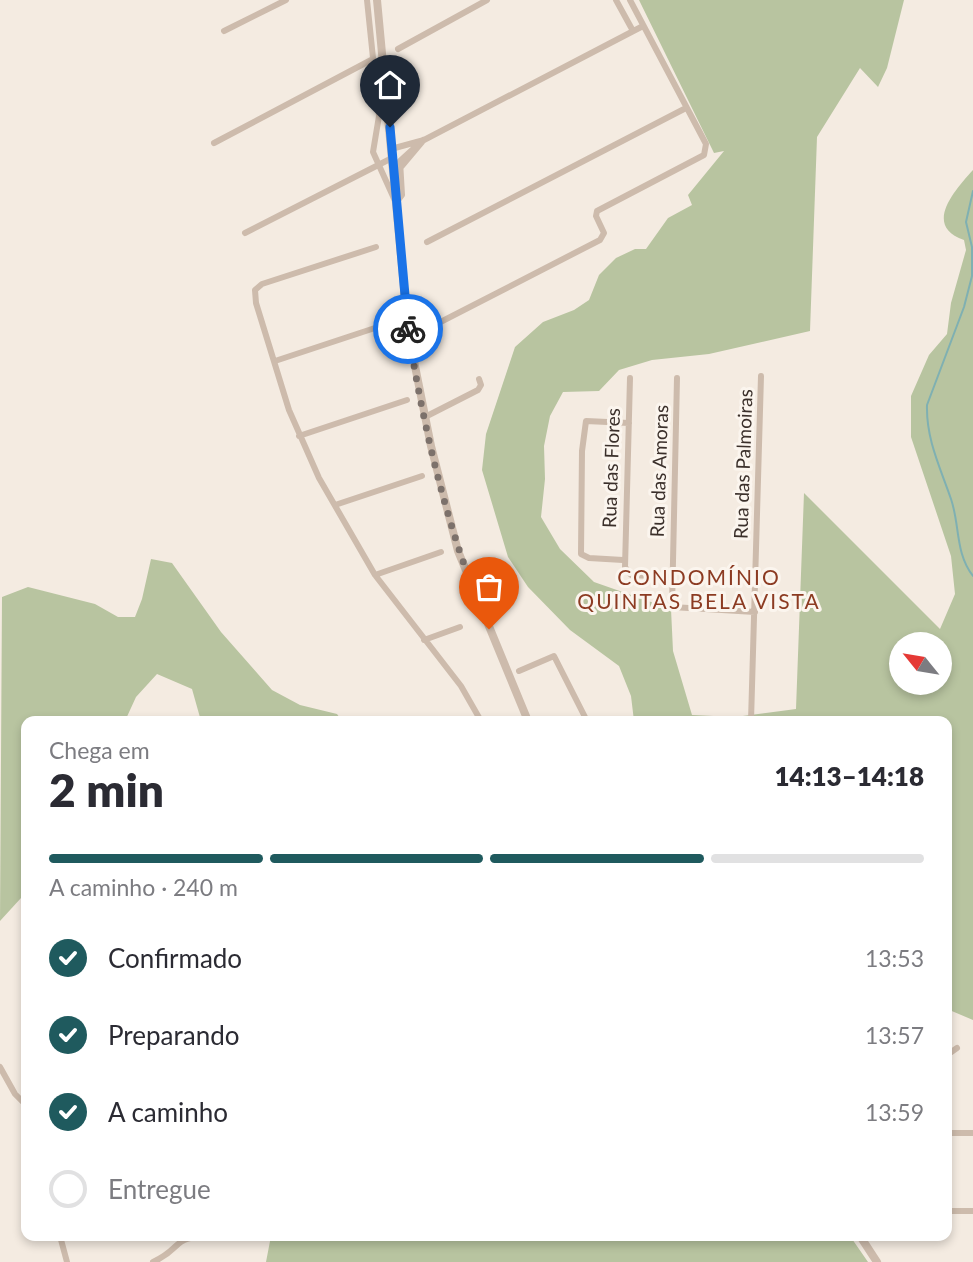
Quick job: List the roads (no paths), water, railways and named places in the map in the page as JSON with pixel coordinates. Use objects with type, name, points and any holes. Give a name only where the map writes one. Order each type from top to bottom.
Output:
[{"type":"street","points":[[224,31],[286,0]]},
{"type":"street","points":[[367,0],[379,116],[373,146],[377,164],[396,203]]},
{"type":"street","points":[[377,0],[390,127],[397,157],[396,203],[408,331],[425,417],[457,551],[526,716]]},
{"type":"street","points":[[398,49],[487,0]]},
{"type":"street","points":[[616,0],[632,31]]},
{"type":"street","points":[[421,332],[603,237],[596,213],[704,155],[706,144],[630,0]]},
{"type":"street","points":[[245,233],[377,164],[397,157],[424,140],[643,26]]},
{"type":"street","points":[[214,143],[373,59]]},
{"type":"street","points":[[427,242],[685,108]]},
{"type":"street","points":[[397,157],[424,140]]},
{"type":"street","points":[[376,247],[262,284],[255,289],[256,303],[299,436],[335,505],[375,575],[461,686],[478,716]]},
{"type":"street","points":[[275,361],[390,323]]},
{"type":"street","name":"Rua das Palmoiras","points":[[751,716],[761,376]]},
{"type":"street","name":"Rua das Flores","points":[[623,560],[630,378]]},
{"type":"street","name":"Rua das Amoras","points":[[677,378],[672,607],[755,612]]},
{"type":"street","points":[[425,417],[478,390],[481,386],[479,379]]},
{"type":"street","points":[[299,436],[407,400]]},
{"type":"street","points":[[629,423],[584,423],[581,554],[589,558],[623,560],[626,571],[631,575],[671,578]]},
{"type":"street","points":[[335,505],[422,476]]},
{"type":"street","points":[[375,575],[441,552]]},
{"type":"street","points":[[424,640],[460,626]]},
{"type":"street","points":[[519,671],[548,656],[554,656],[584,716]]},
{"type":"street","points":[[952,1052],[957,1048]]},
{"type":"street","points":[[0,1067],[21,1100]]},
{"type":"street","points":[[952,1133],[973,1133]]},
{"type":"street","points":[[952,1211],[973,1211]]},
{"type":"street","points":[[61,1241],[67,1262]]},
{"type":"street","points":[[153,1262],[179,1241]]},
{"type":"street","points":[[863,1241],[877,1262]]},
{"type":"waterway","points":[[973,191],[966,222],[972,247],[972,276],[964,307],[927,405],[934,453],[954,509],[963,558],[973,576]]},
{"type":"district","name":"CONDOMÍNIO QUINTAS BELA VISTA","points":[[699,590]]}]
